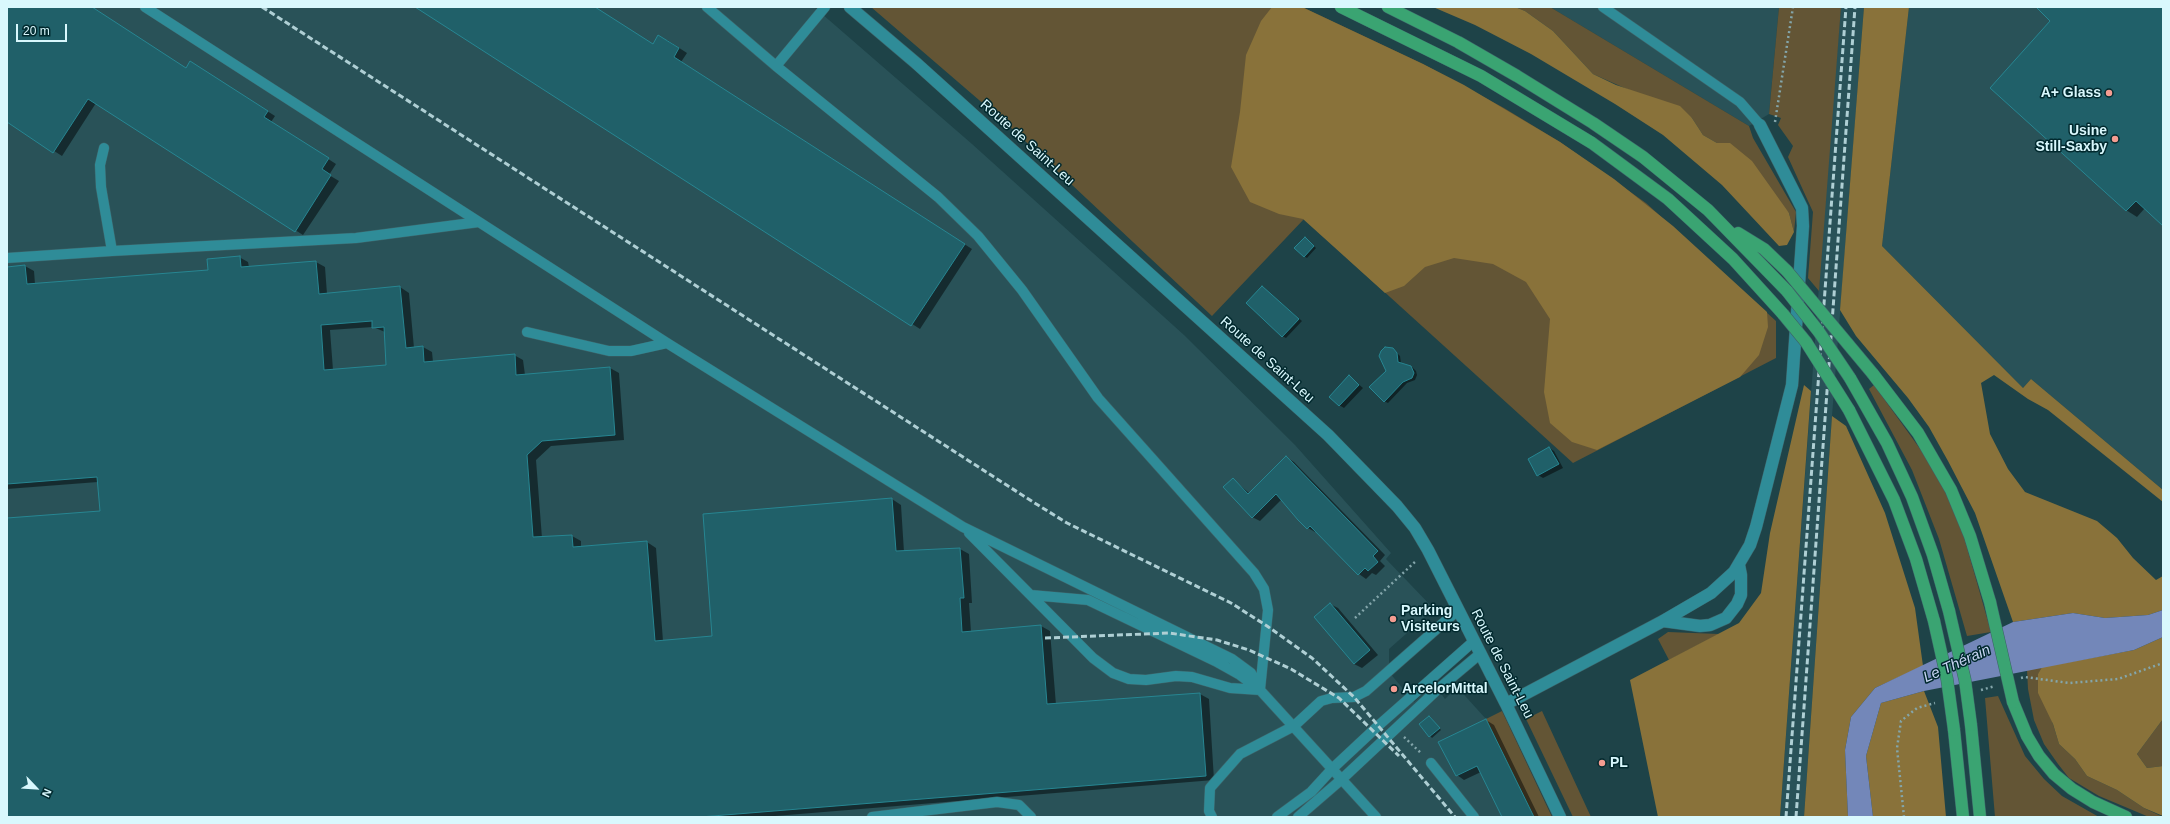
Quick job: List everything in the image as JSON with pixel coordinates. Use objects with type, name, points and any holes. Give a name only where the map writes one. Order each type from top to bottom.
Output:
[{"type":"main road","points":[[1341,7],[1481,76],[1597,146],[1643,180],[1693,222],[1732,259],[1783,314],[1810,348],[1849,410],[1894,500],[1916,559],[1934,621],[1947,679],[1963,817]]},
{"type":"main road","points":[[1388,7],[1494,63],[1593,123],[1671,179],[1720,222],[1787,291],[1819,332],[1850,378],[1887,443],[1912,497],[1933,555],[1949,611],[1964,674],[1971,725],[1980,817]]},
{"type":"main road","points":[[1720,222],[1764,249],[1787,271],[1873,374],[1918,433],[1948,484],[1968,529],[1990,602],[2013,702],[2027,736],[2039,756],[2054,774],[2072,789],[2093,802],[2126,817]]},
{"type":"street","name":"Route de Saint-Leu","points":[[850,7],[933,78],[1340,446],[1405,515],[1428,550],[1506,704],[1560,817]]},
{"type":"street","points":[[1506,704],[1663,621],[1711,592],[1727,580],[1739,565],[1750,545],[1790,396],[1803,226],[1802,208],[1767,136],[1760,125]]},
{"type":"street","points":[[1663,621],[1700,626],[1710,625],[1726,618],[1737,604],[1740,595],[1742,575],[1739,565]]},
{"type":"lane","points":[[145,7],[667,343],[963,528],[1232,659],[1251,673],[1260,690]]},
{"type":"lane","points":[[707,7],[776,66],[938,197],[978,236],[1022,290],[1098,398],[1254,573],[1264,589],[1268,610],[1260,690]]},
{"type":"lane","points":[[776,66],[825,7]]},
{"type":"lane","points":[[1603,7],[1740,102],[1760,125]]},
{"type":"lane","points":[[104,148],[100,165],[101,187],[112,251]]},
{"type":"lane","points":[[7,258],[356,238],[478,222]]},
{"type":"lane","points":[[527,332],[608,351],[631,351],[667,343]]},
{"type":"lane","points":[[963,528],[1099,664],[1117,675],[1146,680],[1176,676],[1192,677],[1230,688],[1260,690]]},
{"type":"lane","points":[[1031,595],[1088,600],[1215,661],[1260,690],[1333,768],[1376,817]]},
{"type":"lane","points":[[1212,817],[1210,811],[1210,788],[1240,754],[1294,726],[1321,702],[1332,698],[1354,697],[1366,691],[1458,610]]},
{"type":"lane","points":[[1278,817],[1306,797],[1333,768],[1410,696],[1474,641]]},
{"type":"lane","points":[[1298,817],[1342,779],[1395,728],[1480,652]]},
{"type":"lane","points":[[1432,763],[1474,817]]},
{"type":"lane","points":[[872,817],[1007,802],[1019,806],[1031,817]]},
{"type":"path","points":[[1767,136],[1775,124],[1793,7]]},
{"type":"path","points":[[1355,618],[1428,550]]},
{"type":"path","points":[[2018,679],[2025,677],[2070,683],[2118,679],[2163,663]]},
{"type":"path","points":[[1975,692],[1996,685]]},
{"type":"path","points":[[1904,817],[1897,748],[1901,721],[1917,708],[1939,702]]},
{"type":"path","points":[[1395,728],[1432,763]]},
{"type":"shaded area","points":[[7,7],[814,7],[972,144],[1184,335],[1295,445],[1391,553],[1386,559],[1434,609],[1389,649],[1389,672],[1414,702],[1434,684],[1445,699],[1457,687],[1486,719],[1534,817],[7,817]]},
{"type":"shaded area","points":[[871,7],[1302,7],[1423,64],[1504,108],[1560,142],[1646,203],[1776,321],[1776,358],[1573,463],[1304,219],[1212,316],[1008,125]]},
{"type":"shaded area","points":[[1272,7],[1302,7],[1423,64],[1464,85],[1560,142],[1614,179],[1673,226],[1767,312],[1768,327],[1759,355],[1740,377],[1597,450],[1572,442],[1550,423],[1544,392],[1550,319],[1526,282],[1493,264],[1454,258],[1425,267],[1404,286],[1385,293],[1303,219],[1279,214],[1250,202],[1231,167],[1240,112],[1246,55],[1261,21]]},
{"type":"shaded area","points":[[1433,7],[1515,7],[1525,11],[1553,31],[1593,74],[1616,85],[1680,106],[1692,118],[1703,135],[1717,143],[1730,143],[1752,161],[1789,213],[1794,232],[1787,245],[1779,246],[1722,185],[1663,135],[1615,104],[1531,54],[1475,25]]},
{"type":"shaded area","points":[[1515,7],[1550,7],[1749,126],[1753,138],[1796,212],[1794,232],[1789,213],[1717,143],[1703,135],[1692,118],[1593,74],[1553,31],[1525,11]]},
{"type":"shaded area","points":[[1550,7],[1779,7],[1769,114],[1749,126]]},
{"type":"shaded area","points":[[1779,7],[1841,7],[1819,291],[1808,278],[1813,212],[1788,157],[1793,146],[1778,125],[1781,118],[1769,114]]},
{"type":"shaded area","points":[[1841,7],[1864,7],[1832,416],[1804,817],[1780,817],[1832,108]]},
{"type":"shaded area","points":[[1864,7],[1909,7],[1882,246],[2023,388],[2031,379],[2163,490],[2163,502],[2048,410],[2028,399],[1994,375],[1981,383],[1990,434],[2008,469],[2025,492],[2097,521],[2117,538],[2133,558],[2156,580],[2163,576],[2163,610],[2148,615],[2105,618],[2073,613],[2013,622],[1975,513],[1948,461],[1929,427],[1908,398],[1856,336],[1840,310]]},
{"type":"shaded area","points":[[1909,7],[2163,7],[2163,490],[2031,379],[2023,388],[1882,246]]},
{"type":"shaded area","points":[[1804,385],[1811,391],[1780,817],[1658,817],[1630,680],[1739,623],[1761,593],[1770,533]]},
{"type":"shaded area","points":[[1874,385],[1923,453],[1944,489],[1962,530],[1991,632],[1967,636],[1939,539],[1912,470],[1869,389]]},
{"type":"shaded area","points":[[1832,416],[1846,426],[1885,513],[1915,608],[1923,666],[1875,688],[1851,717],[1845,750],[1848,817],[1804,817]]},
{"type":"shaded area","points":[[1668,632],[1719,634],[1669,660],[1658,639]]},
{"type":"shaded area","points":[[2163,637],[2163,719],[2137,754],[2147,768],[2163,766],[2163,816],[2144,808],[2117,790],[2087,776],[2075,759],[2059,744],[2053,724],[2038,693],[2038,674],[2042,667],[2134,650]]},
{"type":"shaded area","points":[[2042,667],[2038,675],[2059,744],[2075,759],[2087,776],[2117,790],[2144,808],[2163,817],[2149,817],[2099,796],[2069,778],[2044,744],[2034,720],[2028,689],[2027,670]]},
{"type":"shaded area","points":[[1924,691],[1938,727],[1946,817],[1873,817],[1866,756],[1881,703]]},
{"type":"shaded area","points":[[1998,696],[2025,756],[2044,779],[2062,796],[2099,817],[1995,817],[1985,698]]},
{"type":"shaded area","points":[[1502,711],[1552,817],[1534,817],[1486,719]]},
{"type":"shaded area","points":[[1542,711],[1591,817],[1573,817],[1526,719]]},
{"type":"shaded area","points":[[2163,719],[2163,766],[2147,768],[2137,754]]},
{"type":"water","name":"Le Thérain","points":[[2163,610],[2163,637],[2134,650],[1924,691],[1881,703],[1866,756],[1873,817],[1848,817],[1845,750],[1851,717],[1875,688],[2013,622],[2073,613],[2105,618],[2148,615]]},
{"type":"building","points":[[7,7],[92,7],[186,68],[190,61],[268,111],[264,117],[329,158],[322,169],[331,175],[295,232],[88,99],[53,153],[7,122]]},
{"type":"building","points":[[415,7],[595,7],[653,44],[658,35],[679,48],[674,57],[965,244],[911,326]]},
{"type":"building","name":"Usine Still-Saxby","points":[[2036,7],[2163,7],[2163,226],[2136,201],[2126,211],[1990,88],[2050,21]]},
{"type":"building","points":[[1305,237],[1314,246],[1304,257],[1294,248]]},
{"type":"building","points":[[240,256],[241,267],[316,261],[319,294],[400,286],[406,348],[423,346],[424,362],[515,354],[516,375],[610,367],[615,435],[542,441],[527,455],[533,537],[572,535],[573,547],[647,541],[655,641],[712,636],[703,514],[892,498],[896,551],[960,548],[964,598],[960,598],[962,632],[1041,625],[1047,704],[1200,693],[1206,776],[700,817],[7,817],[7,518],[100,511],[97,477],[7,484],[7,267],[25,265],[27,284],[208,270],[207,259]],"holes":[[[372,321],[372,328],[384,327],[386,365],[324,370],[321,325]]]},
{"type":"building","points":[[1262,286],[1299,319],[1282,337],[1246,303]]},
{"type":"building","points":[[1385,347],[1393,348],[1397,353],[1398,362],[1411,366],[1414,373],[1412,378],[1403,382],[1384,402],[1369,387],[1386,371],[1379,356]]},
{"type":"building","points":[[1349,375],[1359,385],[1339,406],[1329,397]]},
{"type":"building","points":[[1549,447],[1559,464],[1537,476],[1528,459]]},
{"type":"building","points":[[1286,456],[1378,551],[1373,556],[1378,562],[1368,571],[1365,568],[1358,575],[1310,526],[1307,529],[1276,494],[1252,518],[1223,487],[1233,478],[1248,494]]},
{"type":"building","points":[[1330,603],[1370,650],[1354,664],[1314,617]]},
{"type":"building","points":[[1429,716],[1440,728],[1429,737],[1419,724]]},
{"type":"building","points":[[1486,719],[1534,817],[1502,817],[1477,766],[1456,776],[1438,742]]},
{"type":"railway","points":[[262,7],[1067,523],[1231,603],[1267,626],[1312,658],[1354,697],[1455,817]]},
{"type":"railway","points":[[1786,817],[1846,7]]},
{"type":"railway","points":[[1796,817],[1855,7]]},
{"type":"railway","points":[[1045,638],[1169,633],[1217,640],[1249,650],[1291,669],[1339,698],[1399,756]]},
{"type":"place","name":"A+ Glass","points":[[2109,93]]},
{"type":"place","name":"Usine Still-Saxby","points":[[2115,139]]},
{"type":"place","name":"Parking Visiteurs","points":[[1393,619]]},
{"type":"place","name":"ArcelorMittal","points":[[1394,689]]},
{"type":"place","name":"PL","points":[[1602,763]]}]
